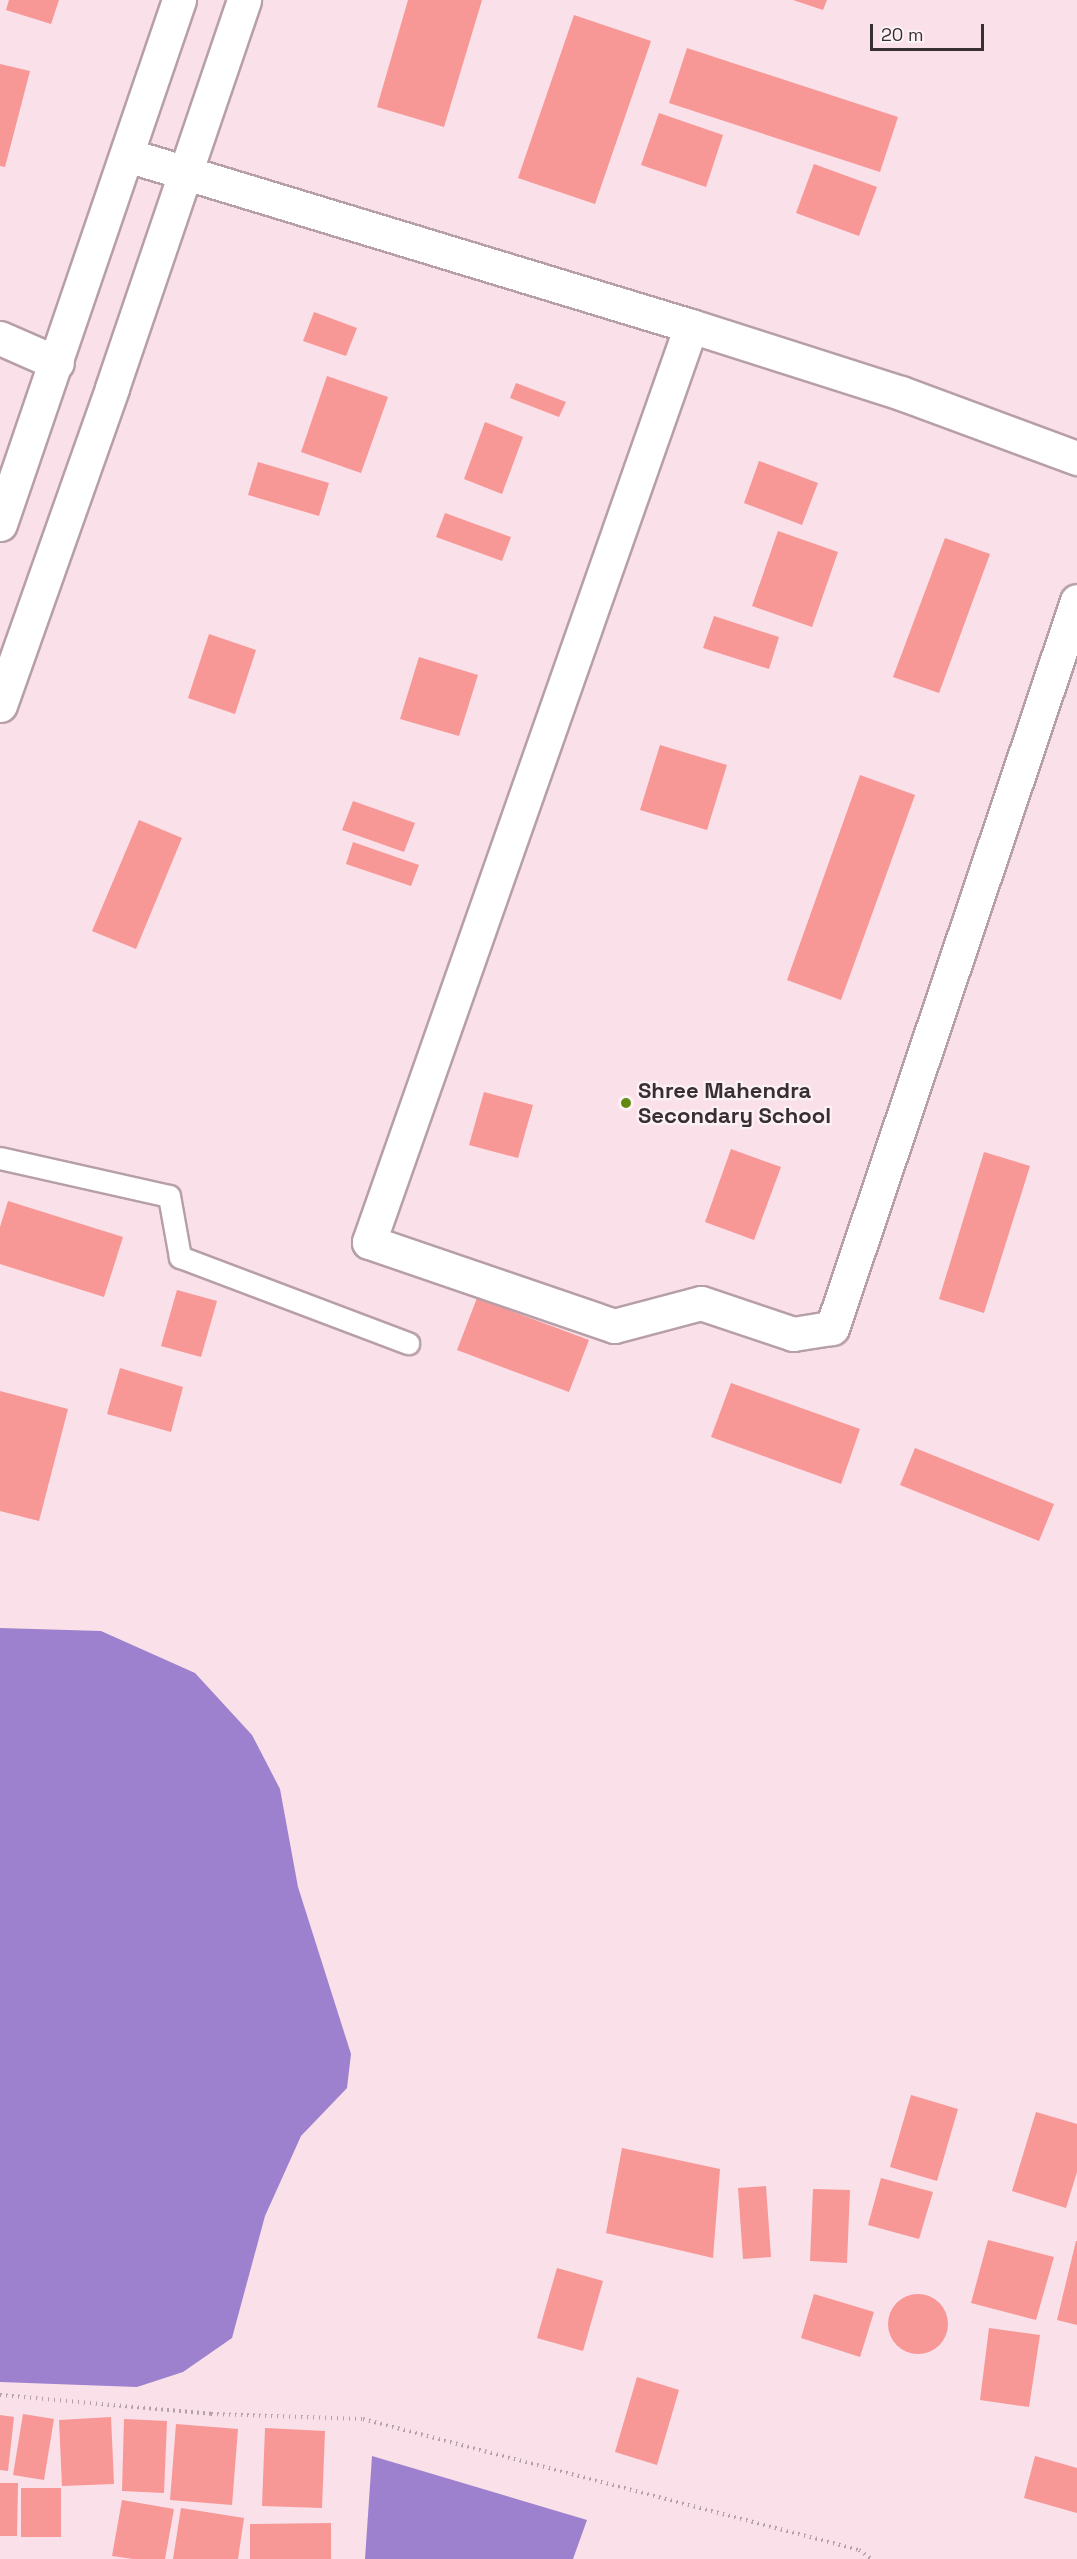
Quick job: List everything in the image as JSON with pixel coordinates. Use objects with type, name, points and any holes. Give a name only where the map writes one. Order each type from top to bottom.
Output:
[{"type":"main road","points":[[0,524],[57,363],[179,0]]},
{"type":"main road","points":[[0,705],[244,0]]},
{"type":"main road","points":[[127,155],[691,326],[901,393],[1077,458]]},
{"type":"main road","points":[[691,326],[369,1242],[614,1326],[701,1303],[793,1335],[832,1328],[1077,601]]},
{"type":"main road","points":[[0,338],[57,363]]},
{"type":"lane","points":[[0,1158],[169,1196],[180,1257],[408,1343]]},
{"type":"path","points":[[0,2395],[211,2414],[363,2419],[859,2550],[872,2559]]},
{"type":"shaded area","points":[[0,1628],[101,1631],[195,1673],[252,1735],[280,1789],[298,1887],[351,2054],[347,2088],[301,2136],[265,2216],[232,2338],[183,2372],[137,2387],[0,2382]]},
{"type":"shaded area","points":[[372,2456],[587,2520],[573,2559],[365,2559]]},
{"type":"building","points":[[9,0],[59,0],[51,24],[6,10]]},
{"type":"building","points":[[408,0],[482,0],[444,127],[377,107]]},
{"type":"building","points":[[793,0],[827,0],[823,10]]},
{"type":"building","points":[[574,15],[651,41],[595,204],[518,178]]},
{"type":"building","points":[[687,48],[898,117],[880,172],[669,103]]},
{"type":"building","points":[[0,64],[30,71],[5,167],[0,166]]},
{"type":"building","points":[[659,113],[723,135],[706,187],[641,165]]},
{"type":"building","points":[[814,164],[877,187],[859,236],[796,213]]},
{"type":"building","points":[[314,312],[357,328],[346,356],[303,341]]},
{"type":"building","points":[[327,376],[388,397],[361,473],[301,452]]},
{"type":"building","points":[[516,383],[566,402],[559,417],[510,398]]},
{"type":"building","points":[[485,422],[523,437],[502,494],[464,479]]},
{"type":"building","points":[[759,461],[818,483],[802,525],[744,503]]},
{"type":"building","points":[[258,462],[329,483],[319,516],[248,495]]},
{"type":"building","points":[[445,513],[511,537],[502,561],[436,537]]},
{"type":"building","points":[[778,531],[838,552],[812,627],[752,606]]},
{"type":"building","points":[[945,538],[990,554],[939,693],[893,677]]},
{"type":"building","points":[[714,616],[779,637],[769,669],[703,648]]},
{"type":"building","points":[[209,634],[256,650],[235,714],[188,698]]},
{"type":"building","points":[[419,657],[478,675],[459,736],[400,719]]},
{"type":"building","points":[[660,745],[727,765],[707,830],[640,810]]},
{"type":"building","points":[[860,775],[915,795],[841,1000],[787,980]]},
{"type":"building","points":[[353,801],[415,823],[404,852],[342,830]]},
{"type":"building","points":[[139,820],[182,838],[136,949],[92,931]]},
{"type":"building","points":[[353,842],[419,865],[411,886],[346,864]]},
{"type":"building","points":[[484,1092],[533,1105],[518,1158],[469,1145]]},
{"type":"building","points":[[731,1149],[781,1167],[754,1240],[705,1222]]},
{"type":"building","points":[[984,1152],[1030,1166],[984,1313],[939,1299]]},
{"type":"building","points":[[8,1201],[123,1237],[104,1297],[0,1264],[0,1227]]},
{"type":"building","points":[[177,1290],[217,1301],[201,1357],[161,1346]]},
{"type":"building","points":[[477,1298],[589,1340],[569,1392],[457,1350]]},
{"type":"building","points":[[120,1368],[183,1387],[171,1432],[107,1414]]},
{"type":"building","points":[[731,1383],[860,1429],[841,1484],[711,1437]]},
{"type":"building","points":[[0,1391],[68,1409],[39,1521],[0,1511]]},
{"type":"building","points":[[915,1448],[1054,1504],[1039,1541],[900,1485]]},
{"type":"building","points":[[911,2095],[958,2109],[937,2181],[890,2167]]},
{"type":"building","points":[[1036,2112],[1077,2124],[1077,2172],[1066,2208],[1012,2191]]},
{"type":"building","points":[[622,2148],[720,2169],[713,2258],[606,2233]]},
{"type":"building","points":[[881,2178],[933,2192],[919,2239],[868,2225]]},
{"type":"building","points":[[766,2186],[771,2257],[743,2259],[738,2188]]},
{"type":"building","points":[[813,2189],[850,2190],[847,2263],[810,2261]]},
{"type":"building","points":[[988,2240],[1054,2257],[1036,2320],[971,2303]]},
{"type":"building","points":[[1077,2241],[1077,2325],[1057,2320]]},
{"type":"building","points":[[557,2268],[603,2281],[583,2351],[537,2338]]},
{"type":"building","points":[[814,2294],[874,2312],[860,2357],[801,2338]]},
{"type":"building","points":[[912,2294],[924,2294],[935,2299],[943,2307],[948,2324],[946,2336],[935,2349],[924,2354],[912,2354],[901,2349],[893,2341],[888,2330],[888,2318],[893,2307],[901,2299]]},
{"type":"building","points":[[989,2328],[1040,2335],[1029,2407],[980,2400]]},
{"type":"building","points":[[637,2377],[679,2390],[657,2465],[615,2452]]},
{"type":"building","points":[[23,2414],[54,2419],[44,2480],[13,2475]]},
{"type":"building","points":[[0,2415],[14,2417],[8,2471],[0,2470]]},
{"type":"building","points":[[111,2417],[114,2484],[62,2486],[59,2420]]},
{"type":"building","points":[[124,2419],[167,2421],[164,2493],[122,2491]]},
{"type":"building","points":[[176,2424],[238,2429],[232,2505],[170,2500]]},
{"type":"building","points":[[265,2428],[325,2431],[322,2508],[262,2506]]},
{"type":"building","points":[[1035,2456],[1077,2468],[1077,2513],[1024,2498]]},
{"type":"building","points":[[0,2483],[18,2483],[17,2536],[0,2536]]},
{"type":"building","points":[[21,2488],[61,2488],[61,2537],[21,2537]]},
{"type":"building","points":[[122,2500],[174,2509],[165,2559],[133,2559],[112,2556]]},
{"type":"building","points":[[181,2508],[244,2518],[238,2559],[173,2559]]},
{"type":"building","points":[[331,2523],[331,2559],[250,2559],[250,2524]]},
{"type":"place","name":"Shree Mahendra Secondary School","points":[[626,1103]]}]
